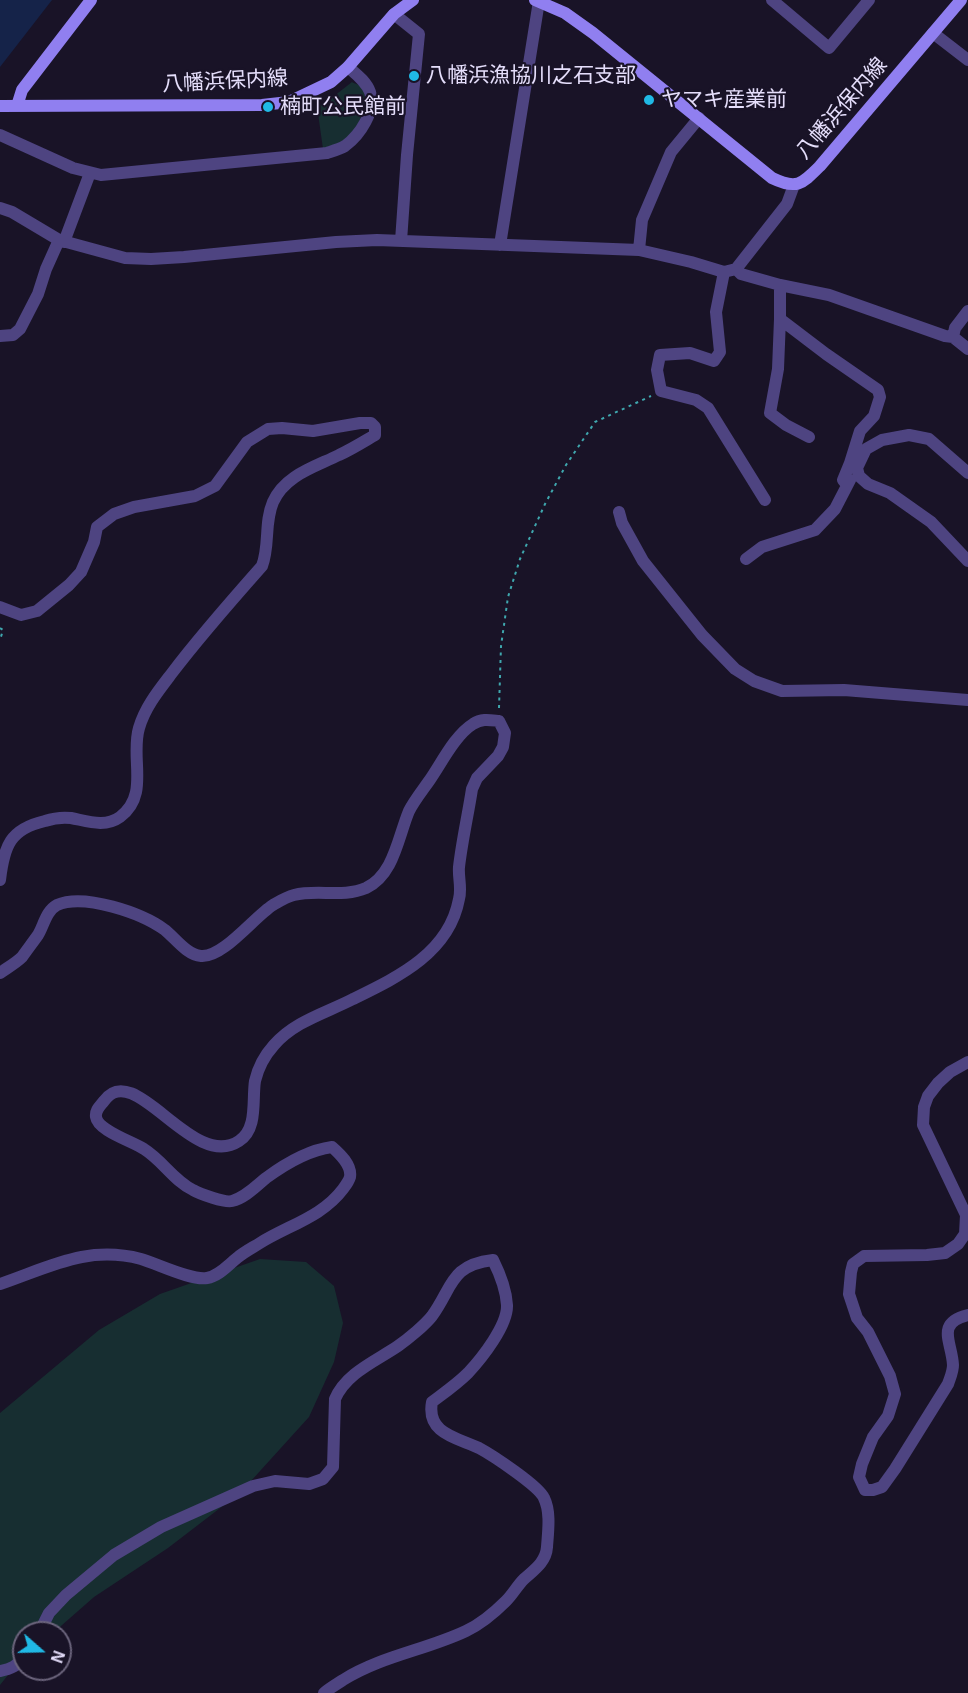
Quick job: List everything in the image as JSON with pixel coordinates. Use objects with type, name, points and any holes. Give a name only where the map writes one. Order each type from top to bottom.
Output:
[{"type":"main road","points":[[16,106],[22,90],[92,0]]},
{"type":"main road","name":"八幡浜保内線","points":[[0,106],[262,105],[289,102],[331,82],[348,67],[394,14],[413,0]]},
{"type":"main road","name":"八幡浜保内線","points":[[537,0],[565,13],[593,33],[772,178],[784,184],[794,185],[806,181],[820,166],[961,0]]},
{"type":"street","points":[[500,245],[537,0]]},
{"type":"street","points":[[772,0],[829,48],[869,0]]},
{"type":"street","points":[[394,14],[419,34],[401,241]]},
{"type":"street","points":[[933,33],[968,60]]},
{"type":"street","points":[[0,135],[73,168],[100,175],[327,153],[344,147],[356,136],[366,122],[370,106],[370,93],[362,80],[348,67]]},
{"type":"street","points":[[639,250],[642,220],[671,152],[699,118]]},
{"type":"street","points":[[0,336],[13,335],[20,329],[38,294],[49,262],[62,241],[90,173]]},
{"type":"street","points":[[765,500],[708,408],[696,400],[661,391],[657,370],[660,355],[690,353],[714,361],[720,352],[716,312],[730,270],[787,204],[794,185]]},
{"type":"street","points":[[0,208],[12,212],[62,241],[125,258],[151,259],[336,242],[401,241],[639,250],[829,295],[953,337],[968,349]]},
{"type":"street","points":[[780,285],[778,369],[770,413],[786,425],[809,437]]},
{"type":"street","points":[[953,337],[955,328],[968,311]]},
{"type":"street","points":[[780,319],[878,390],[880,397],[874,416],[860,431],[843,480],[847,485]]},
{"type":"street","points":[[0,607],[21,615],[37,612],[81,572],[94,542],[97,527],[114,514],[134,507],[195,496],[215,486],[247,442],[268,429],[313,431],[360,423],[371,423],[375,427],[375,435],[340,455],[299,474],[282,489],[273,501],[267,523],[266,554],[262,566],[194,644],[153,698],[139,728],[136,750],[137,790],[132,804],[119,818],[107,822],[94,823],[56,818],[29,825],[19,831],[10,841],[2,861],[0,880]]},
{"type":"street","points":[[968,473],[929,439],[909,435],[882,440],[866,449],[857,468],[859,476],[868,484],[890,493],[931,522],[968,561]]},
{"type":"street","points":[[746,559],[762,547],[815,530],[835,509],[853,477],[859,476]]},
{"type":"street","points":[[619,512],[622,523],[643,561],[665,589],[735,669],[754,681],[782,691],[844,690],[968,700]]},
{"type":"street","points":[[0,973],[20,959],[38,934],[46,915],[55,906],[71,901],[89,902],[142,916],[164,929],[194,955],[203,957],[219,952],[271,907],[285,898],[296,895],[345,893],[364,888],[379,880],[388,867],[410,809],[468,727],[486,719],[499,721],[506,733],[498,756],[477,778],[472,789],[459,869],[459,898],[454,915],[441,939],[429,953],[404,973],[311,1017],[275,1043],[264,1059],[255,1079],[252,1120],[248,1132],[239,1142],[214,1146],[197,1141],[154,1106],[132,1093],[117,1091],[108,1095],[96,1112],[96,1120],[103,1128],[142,1147],[158,1158],[177,1180],[194,1191],[227,1202],[245,1195],[290,1162],[321,1148],[332,1147],[342,1156],[350,1171],[350,1179],[334,1200],[308,1219],[238,1256],[221,1271],[208,1278],[198,1278],[140,1259],[114,1254],[92,1254],[67,1259],[0,1284]]},
{"type":"street","points":[[968,1062],[950,1072],[928,1096],[924,1107],[923,1125],[966,1215],[965,1234],[945,1253],[864,1256],[853,1264],[851,1272],[849,1294],[857,1318],[868,1332],[890,1376],[895,1394],[888,1416],[873,1437],[862,1464],[859,1477],[865,1490],[882,1487],[948,1384],[953,1369],[947,1332],[950,1323],[968,1315]]},
{"type":"street","points":[[45,1621],[49,1613],[66,1595],[114,1555],[161,1527],[253,1486],[275,1481],[309,1484],[323,1479],[333,1467],[335,1398],[338,1392],[356,1374],[400,1345],[432,1317],[450,1284],[465,1268],[476,1262],[493,1260],[502,1277],[507,1306],[504,1323],[469,1372],[432,1402],[430,1410],[436,1425],[444,1433],[480,1449],[535,1486],[544,1497],[549,1512],[547,1551],[543,1561],[521,1581],[507,1600],[481,1623],[431,1646],[380,1662],[354,1674],[324,1693]]},
{"type":"path","points":[[499,721],[501,646],[508,597],[520,559],[545,504],[566,465],[595,422],[661,391]]},
{"type":"path","points":[[0,628],[3,630],[0,640]]},
{"type":"green space","points":[[352,82],[360,86],[364,92],[365,100],[361,118],[346,140],[337,146],[323,149],[317,106],[329,100]]},
{"type":"green space","points":[[260,1259],[306,1262],[334,1286],[343,1323],[334,1362],[309,1417],[241,1492],[168,1548],[94,1597],[67,1621],[12,1621],[12,1670],[0,1685],[0,1413],[99,1330],[160,1294]]},
{"type":"water","points":[[0,0],[52,0],[0,67]]},
{"type":"place","name":"八幡浜漁協川之石支部","points":[[414,76]]},
{"type":"place","name":"ヤマキ産業前","points":[[649,100]]},
{"type":"place","name":"楠町公民館前","points":[[268,107]]}]
